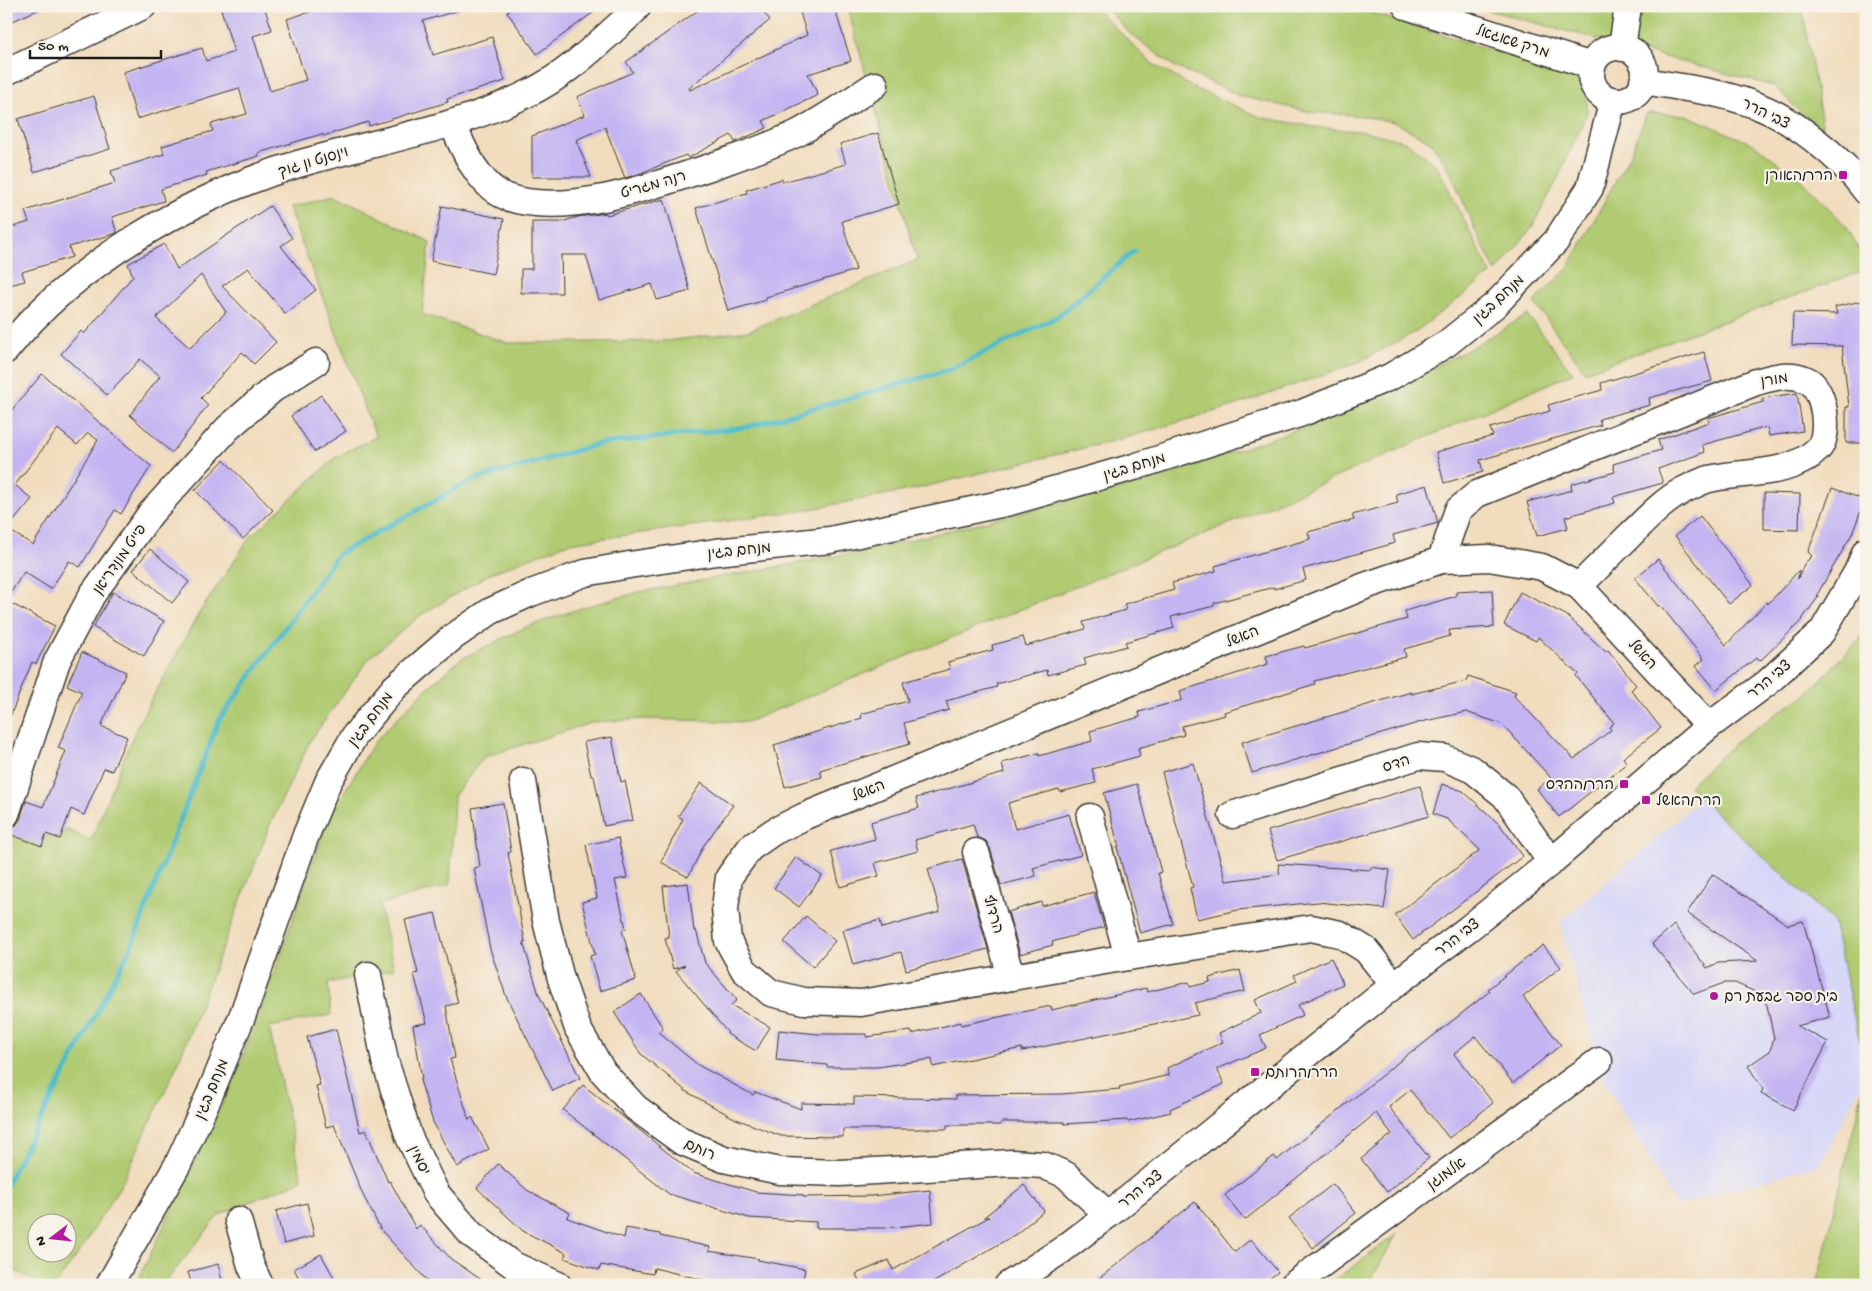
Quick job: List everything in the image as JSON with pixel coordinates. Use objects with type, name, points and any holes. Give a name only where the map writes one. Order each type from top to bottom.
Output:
[{"type":"street","points":[[6,72],[144,6]]},
{"type":"street","name":"וינסנט ון גוך","points":[[6,350],[22,330],[83,274],[150,228],[226,190],[296,165],[472,117],[526,95],[578,62],[638,6]]},
{"type":"street","name":"מרק שאגאל","points":[[1406,6],[1592,66]]},
{"type":"street","points":[[1622,48],[1628,6]]},
{"type":"street","points":[[1622,48],[1638,56],[1644,72],[1643,81],[1640,88],[1628,99],[1613,100],[1597,92],[1591,75],[1592,66],[1601,53],[1607,49],[1622,48]]},
{"type":"street","name":"צבי הרר","points":[[1643,81],[1712,92],[1754,104],[1789,123],[1842,162],[1866,191]]},
{"type":"street","name":"רנה מגריט","points":[[452,123],[462,146],[482,180],[506,196],[542,204],[597,200],[655,186],[737,158],[798,133],[875,85]]},
{"type":"street","name":"מנחם בגין","points":[[108,1285],[178,1164],[209,1096],[243,1014],[306,835],[328,782],[355,735],[395,687],[453,637],[491,611],[531,593],[585,573],[716,552],[830,540],[1010,502],[1134,467],[1302,413],[1390,377],[1446,344],[1495,305],[1556,241],[1590,188],[1613,100]]},
{"type":"street","name":"פייט מונדריאן","points":[[6,814],[57,661],[92,595],[152,512],[228,428],[272,389],[316,362]]},
{"type":"street","name":"מורן","points":[[1441,560],[1458,510],[1477,494],[1756,382],[1784,375],[1810,381],[1822,399],[1825,425],[1820,447],[1808,459],[1791,467],[1712,478],[1682,491],[1660,506],[1579,586]]},
{"type":"street","name":"צבי הרר","points":[[1008,1285],[1062,1250],[1108,1215],[1394,985],[1551,862],[1709,726],[1767,683],[1822,632],[1857,572],[1866,551]]},
{"type":"street","name":"האשל","points":[[1394,985],[1366,950],[1340,934],[1311,928],[861,1003],[804,1002],[771,993],[744,970],[728,941],[725,908],[730,877],[750,848],[773,832],[804,816],[1365,586],[1441,560],[1489,558],[1542,566],[1579,586],[1709,726]]},
{"type":"street","name":"הדס","points":[[1232,815],[1418,756],[1445,758],[1473,770],[1505,796],[1551,862]]},
{"type":"street","name":"רותם","points":[[523,781],[546,921],[560,979],[578,1029],[603,1072],[636,1108],[681,1141],[724,1159],[780,1171],[840,1174],[1012,1163],[1043,1165],[1066,1175],[1108,1215]]},
{"type":"street","points":[[1090,817],[1128,957]]},
{"type":"street","name":"הרדוף","points":[[976,852],[1012,977]]},
{"type":"street","name":"יסמין","points":[[368,975],[385,1061],[408,1137],[436,1193],[470,1234],[513,1265],[558,1285]]},
{"type":"street","name":"אלמוגן","points":[[1293,1285],[1599,1061]]},
{"type":"street","points":[[238,1220],[251,1266],[260,1285]]},
{"type":"shaded area","name":"בית ספר גבעת רם","points":[[1701,798],[1833,921],[1866,1075],[1821,1164],[1676,1206],[1601,1076],[1560,922]]},
{"type":"green space","points":[[847,6],[1093,6],[1151,63],[1194,88],[1260,117],[1315,127],[1367,132],[1405,141],[1437,166],[1491,274],[1415,332],[1359,362],[1246,402],[1129,437],[915,489],[800,511],[569,543],[491,573],[421,615],[370,657],[310,741],[269,827],[178,1063],[122,1183],[81,1250],[78,1254],[78,1214],[28,1214],[28,1264],[71,1264],[55,1285],[42,1285],[6,1266],[6,833],[24,811],[91,840],[137,726],[198,615],[250,537],[336,457],[376,437],[288,207],[335,195],[430,242],[422,314],[508,343],[666,341],[748,331],[917,260]]},
{"type":"green space","points":[[1105,6],[1349,6],[1570,74],[1580,81],[1587,100],[1587,113],[1556,182],[1531,229],[1496,272],[1476,232],[1450,171],[1431,142],[1394,122],[1363,116],[1310,112],[1240,96],[1174,66],[1129,33]]},
{"type":"green space","points":[[1472,6],[1802,6],[1824,136],[1774,86]]},
{"type":"green space","points":[[1647,113],[1686,115],[1755,145],[1803,181],[1846,226],[1866,263],[1866,270],[1585,372],[1534,302],[1568,268],[1631,153]]},
{"type":"green space","points":[[1527,315],[1573,373],[1238,520],[747,722],[645,719],[594,722],[484,757],[454,796],[450,885],[379,905],[394,969],[328,983],[331,1015],[269,1027],[302,1180],[219,1215],[163,1285],[144,1285],[140,1276],[236,1075],[327,821],[375,741],[424,691],[461,659],[526,627],[581,608],[639,592],[865,551],[1153,480],[1332,417],[1466,351]]},
{"type":"green space","points":[[1866,632],[1866,1070],[1833,921],[1689,786],[1739,739],[1808,693]]},
{"type":"green space","points":[[1866,1076],[1866,1285],[1827,1285],[1818,1279]]},
{"type":"green space","points":[[1397,1234],[1368,1285],[1328,1285]]},
{"type":"building","points":[[6,6],[46,6],[6,24]]},
{"type":"building","points":[[231,6],[264,6],[272,30],[253,36],[270,91],[306,80],[287,19],[328,6],[459,6],[459,10],[423,21],[433,55],[492,37],[505,81],[447,99],[448,102],[369,126],[368,122],[258,153],[259,156],[206,172],[207,175],[161,189],[164,201],[112,217],[117,233],[69,247],[72,257],[22,272],[25,281],[6,286],[6,229],[29,222],[25,211],[115,183],[111,171],[164,154],[162,146],[213,131],[211,124],[247,114],[239,88],[137,119],[123,72],[202,48],[206,61],[234,52],[221,9]]},
{"type":"building","points":[[515,6],[602,6],[537,54],[507,12]]},
{"type":"building","points":[[704,6],[758,6],[770,20],[689,88],[690,90],[807,35],[798,6],[834,6],[851,61],[808,74],[818,95],[763,121],[767,128],[735,142],[731,135],[688,158],[686,155],[625,178],[605,127],[576,140],[591,177],[532,177],[532,136],[585,115],[577,97],[633,72],[626,62]]},
{"type":"building","points":[[94,96],[110,149],[34,172],[18,119]]},
{"type":"building","points":[[878,133],[899,204],[842,221],[856,270],[766,297],[766,300],[728,311],[696,208],[747,193],[746,190],[782,179],[783,182],[846,164],[840,144]]},
{"type":"building","points":[[664,199],[690,291],[657,300],[652,284],[599,300],[586,255],[561,255],[562,293],[521,293],[521,269],[532,269],[532,222],[561,222],[578,217],[606,213],[607,215]]},
{"type":"building","points":[[270,206],[292,238],[281,246],[316,290],[285,314],[248,268],[222,286],[276,342],[254,364],[242,352],[201,398],[208,405],[172,453],[130,415],[160,376],[140,359],[107,395],[61,354],[81,331],[84,334],[133,276],[128,264],[164,244],[177,269]],"holes":[[[201,275],[226,312],[190,348],[156,318]]]},
{"type":"building","points":[[442,206],[504,219],[493,274],[431,261]]},
{"type":"building","points":[[1866,300],[1866,443],[1846,443],[1846,407],[1849,407],[1842,346],[1792,345],[1793,313],[1837,314],[1835,307]]},
{"type":"building","points":[[1704,352],[1712,381],[1649,398],[1650,405],[1599,419],[1601,425],[1480,460],[1483,472],[1444,483],[1436,452],[1493,436],[1490,428],[1550,411],[1548,405],[1602,390],[1601,383]]},
{"type":"building","points":[[42,374],[151,466],[121,514],[115,510],[80,567],[69,561],[51,589],[24,572],[6,600],[6,417]],"holes":[[[58,429],[77,445],[88,433],[98,440],[33,545],[7,529],[32,499],[15,485]]]},
{"type":"building","points":[[1797,393],[1803,431],[1769,436],[1767,427],[1702,445],[1705,452],[1658,469],[1663,483],[1613,497],[1615,503],[1565,517],[1568,528],[1537,536],[1527,502],[1572,490],[1571,484],[1615,472],[1613,464],[1661,450],[1658,440],[1709,422],[1708,418],[1763,402],[1763,398]]},
{"type":"building","points":[[321,395],[346,431],[315,452],[291,416]]},
{"type":"building","points":[[224,460],[273,510],[243,539],[195,490]]},
{"type":"building","points":[[1427,485],[1438,523],[1393,535],[1395,543],[1303,569],[1306,580],[1214,603],[1214,606],[1171,617],[1174,628],[1125,642],[1127,646],[1084,658],[1086,665],[1048,675],[1047,670],[996,684],[997,687],[946,701],[949,710],[904,723],[910,744],[820,770],[822,777],[785,787],[774,745],[862,718],[861,714],[908,701],[903,682],[950,669],[948,662],[993,650],[992,645],[1023,637],[1026,646],[1085,629],[1083,622],[1126,610],[1124,604],[1174,590],[1172,583],[1216,571],[1215,566],[1310,539],[1308,532],[1354,520],[1352,515],[1398,503],[1396,494]]},
{"type":"building","points":[[1832,488],[1865,500],[1852,534],[1817,595],[1819,596],[1800,622],[1760,661],[1756,658],[1716,690],[1696,666],[1704,659],[1660,605],[1658,606],[1635,578],[1658,559],[1726,645],[1767,602],[1768,604],[1799,570],[1798,579],[1804,564],[1812,556],[1808,552]]},
{"type":"building","points":[[1764,493],[1800,494],[1799,530],[1764,529]]},
{"type":"building","points":[[1700,516],[1753,585],[1729,604],[1675,536]]},
{"type":"building","points":[[150,549],[189,582],[172,603],[133,570]]},
{"type":"building","points":[[1492,590],[1494,627],[1449,630],[1450,636],[1404,649],[1406,657],[1314,681],[1315,684],[1224,712],[1225,715],[1182,726],[1184,735],[1138,748],[1140,756],[1092,769],[1096,783],[1060,792],[1059,789],[1008,803],[1015,829],[1069,814],[1081,855],[1033,868],[1036,876],[1001,885],[990,848],[986,841],[977,837],[973,824],[915,840],[918,851],[875,863],[879,876],[840,887],[831,851],[875,839],[871,822],[919,808],[916,798],[1004,773],[1002,763],[1039,753],[1039,756],[1092,741],[1090,731],[1140,717],[1139,712],[1182,700],[1180,691],[1268,664],[1266,656],[1304,646],[1305,648],[1407,619],[1405,611],[1456,596],[1456,592]]},
{"type":"building","points":[[113,592],[164,621],[144,656],[93,627]]},
{"type":"building","points":[[1520,592],[1566,615],[1606,652],[1608,650],[1636,685],[1631,690],[1661,728],[1623,758],[1627,763],[1559,817],[1537,789],[1551,778],[1502,724],[1466,712],[1421,722],[1252,773],[1242,742],[1411,692],[1411,694],[1466,681],[1468,676],[1516,692],[1514,696],[1574,759],[1611,730],[1609,727],[1614,723],[1576,676],[1578,674],[1538,637],[1536,641],[1504,625]]},
{"type":"building","points":[[6,601],[55,626],[36,664],[32,662],[7,724]]},
{"type":"building","points":[[82,652],[126,672],[101,726],[127,737],[112,771],[104,768],[84,815],[71,809],[60,839],[46,834],[42,846],[9,834],[11,828],[20,819],[26,801],[43,807],[66,751],[58,748],[82,692],[67,685]]},
{"type":"building","points":[[612,737],[621,782],[625,781],[633,820],[604,826],[594,776],[591,776],[584,742]]},
{"type":"building","points":[[1193,763],[1226,881],[1280,874],[1278,864],[1371,870],[1371,867],[1390,870],[1384,909],[1318,902],[1238,910],[1197,919],[1190,888],[1193,887],[1162,772]]},
{"type":"building","points":[[701,783],[733,805],[704,845],[688,877],[661,862],[683,819],[678,816]]},
{"type":"building","points":[[1137,784],[1161,872],[1158,873],[1173,924],[1140,933],[1104,793]]},
{"type":"building","points":[[1442,784],[1463,791],[1500,825],[1523,856],[1413,940],[1395,915],[1480,850],[1447,819],[1433,814]]},
{"type":"building","points":[[1420,786],[1429,816],[1277,860],[1268,831]]},
{"type":"building","points":[[503,803],[511,852],[508,853],[525,942],[523,942],[539,995],[580,1078],[553,1091],[506,996],[490,949],[474,868],[480,867],[472,808]]},
{"type":"building","points":[[618,838],[627,878],[615,880],[626,929],[622,930],[636,980],[600,991],[590,956],[595,954],[582,902],[597,898],[586,845]]},
{"type":"building","points":[[796,857],[822,876],[799,907],[774,888]]},
{"type":"building","points":[[962,859],[988,949],[906,970],[901,952],[853,965],[843,930],[880,920],[882,928],[940,912],[928,869]]},
{"type":"building","points":[[1713,874],[1788,925],[1803,921],[1830,1017],[1797,1026],[1828,1042],[1793,1110],[1761,1093],[1763,1089],[1748,1066],[1770,1051],[1774,1038],[1767,1005],[1758,993],[1735,983],[1724,983],[1694,994],[1652,944],[1674,925],[1707,968],[1718,963],[1758,961],[1687,913]]},
{"type":"building","points":[[688,883],[694,931],[696,930],[705,963],[737,1000],[731,1005],[770,1027],[756,1051],[727,1034],[676,971],[685,965],[673,969],[665,938],[669,937],[663,886]]},
{"type":"building","points":[[1094,892],[1104,927],[1052,942],[1053,945],[1020,954],[1008,912],[1041,902],[1042,906]]},
{"type":"building","points":[[435,913],[458,1003],[446,1006],[455,1058],[450,1059],[469,1120],[472,1117],[489,1149],[457,1167],[433,1122],[420,1080],[422,1079],[413,1025],[427,1023],[414,974],[418,973],[405,920]]},
{"type":"building","points":[[806,916],[835,941],[813,967],[784,942]]},
{"type":"building","points":[[1543,945],[1561,967],[1523,997],[1561,1045],[1513,1083],[1475,1036],[1454,1054],[1493,1103],[1449,1138],[1410,1090],[1389,1107],[1429,1158],[1387,1192],[1361,1159],[1392,1134],[1376,1113],[1245,1220],[1225,1195],[1274,1156],[1277,1160],[1490,991],[1488,989]]},
{"type":"building","points":[[1331,958],[1343,984],[1298,1005],[1303,1015],[1260,1035],[1266,1048],[1217,1069],[1224,1084],[1170,1109],[1171,1112],[1128,1122],[1127,1120],[1064,1124],[1064,1122],[1001,1122],[1001,1125],[947,1125],[947,1129],[843,1129],[843,1137],[781,1136],[736,1119],[687,1092],[641,1054],[614,1012],[641,994],[663,1028],[658,1032],[698,1065],[753,1095],[755,1092],[801,1109],[801,1103],[854,1104],[854,1097],[956,1099],[956,1095],[1062,1094],[1120,1089],[1119,1087],[1169,1075],[1167,1068],[1223,1042],[1219,1033],[1261,1013],[1255,1000],[1297,981],[1294,975]]},
{"type":"building","points":[[1240,970],[1245,991],[1195,1003],[1198,1015],[1022,1051],[1022,1048],[933,1067],[932,1059],[877,1067],[827,1067],[827,1065],[776,1060],[779,1030],[818,1034],[867,1034],[867,1037],[911,1031],[912,1034],[961,1022],[961,1025],[1051,1006],[1052,1010],[1146,988],[1147,992],[1189,982],[1190,987],[1210,982],[1209,978]]},
{"type":"building","points":[[336,1029],[360,1132],[366,1130],[388,1182],[390,1181],[416,1229],[420,1225],[451,1259],[489,1285],[431,1285],[381,1230],[363,1195],[334,1125],[326,1127],[316,1086],[320,1085],[307,1037]]},
{"type":"building","points":[[583,1085],[693,1173],[756,1192],[803,1195],[803,1197],[872,1196],[930,1190],[933,1223],[885,1228],[816,1228],[816,1222],[749,1218],[669,1194],[563,1110]]},
{"type":"building","points":[[498,1164],[527,1190],[570,1213],[567,1218],[624,1238],[626,1228],[660,1234],[660,1236],[710,1247],[709,1251],[805,1269],[802,1285],[732,1285],[654,1268],[653,1274],[601,1265],[599,1270],[564,1258],[566,1253],[523,1231],[477,1188]]},
{"type":"building","points":[[1333,1184],[1356,1213],[1313,1248],[1289,1218]]},
{"type":"building","points":[[1024,1185],[1044,1211],[1016,1234],[929,1285],[861,1285],[856,1274],[889,1260],[893,1270],[989,1217],[984,1217]]},
{"type":"building","points":[[1195,1202],[1235,1252],[1251,1239],[1278,1272],[1261,1285],[1091,1285]]},
{"type":"building","points":[[307,1203],[314,1236],[284,1244],[276,1211]]},
{"type":"building","points":[[321,1254],[338,1285],[303,1285],[294,1269]]},
{"type":"building","points":[[218,1264],[223,1285],[192,1285],[188,1272]]},
{"type":"waterway","points":[[6,1185],[131,947],[219,720],[338,554],[470,481],[599,444],[747,427],[949,370],[1057,317],[1134,251]]},
{"type":"place","name":"הרר/האורן","points":[[1843,175]]},
{"type":"place","name":"הרר/ההדס","points":[[1624,784]]},
{"type":"place","name":"הרר/האשל","points":[[1646,800]]},
{"type":"place","name":"בית ספר גבעת רם","points":[[1714,996]]},
{"type":"place","name":"הרר/הרותם","points":[[1255,1072]]}]
